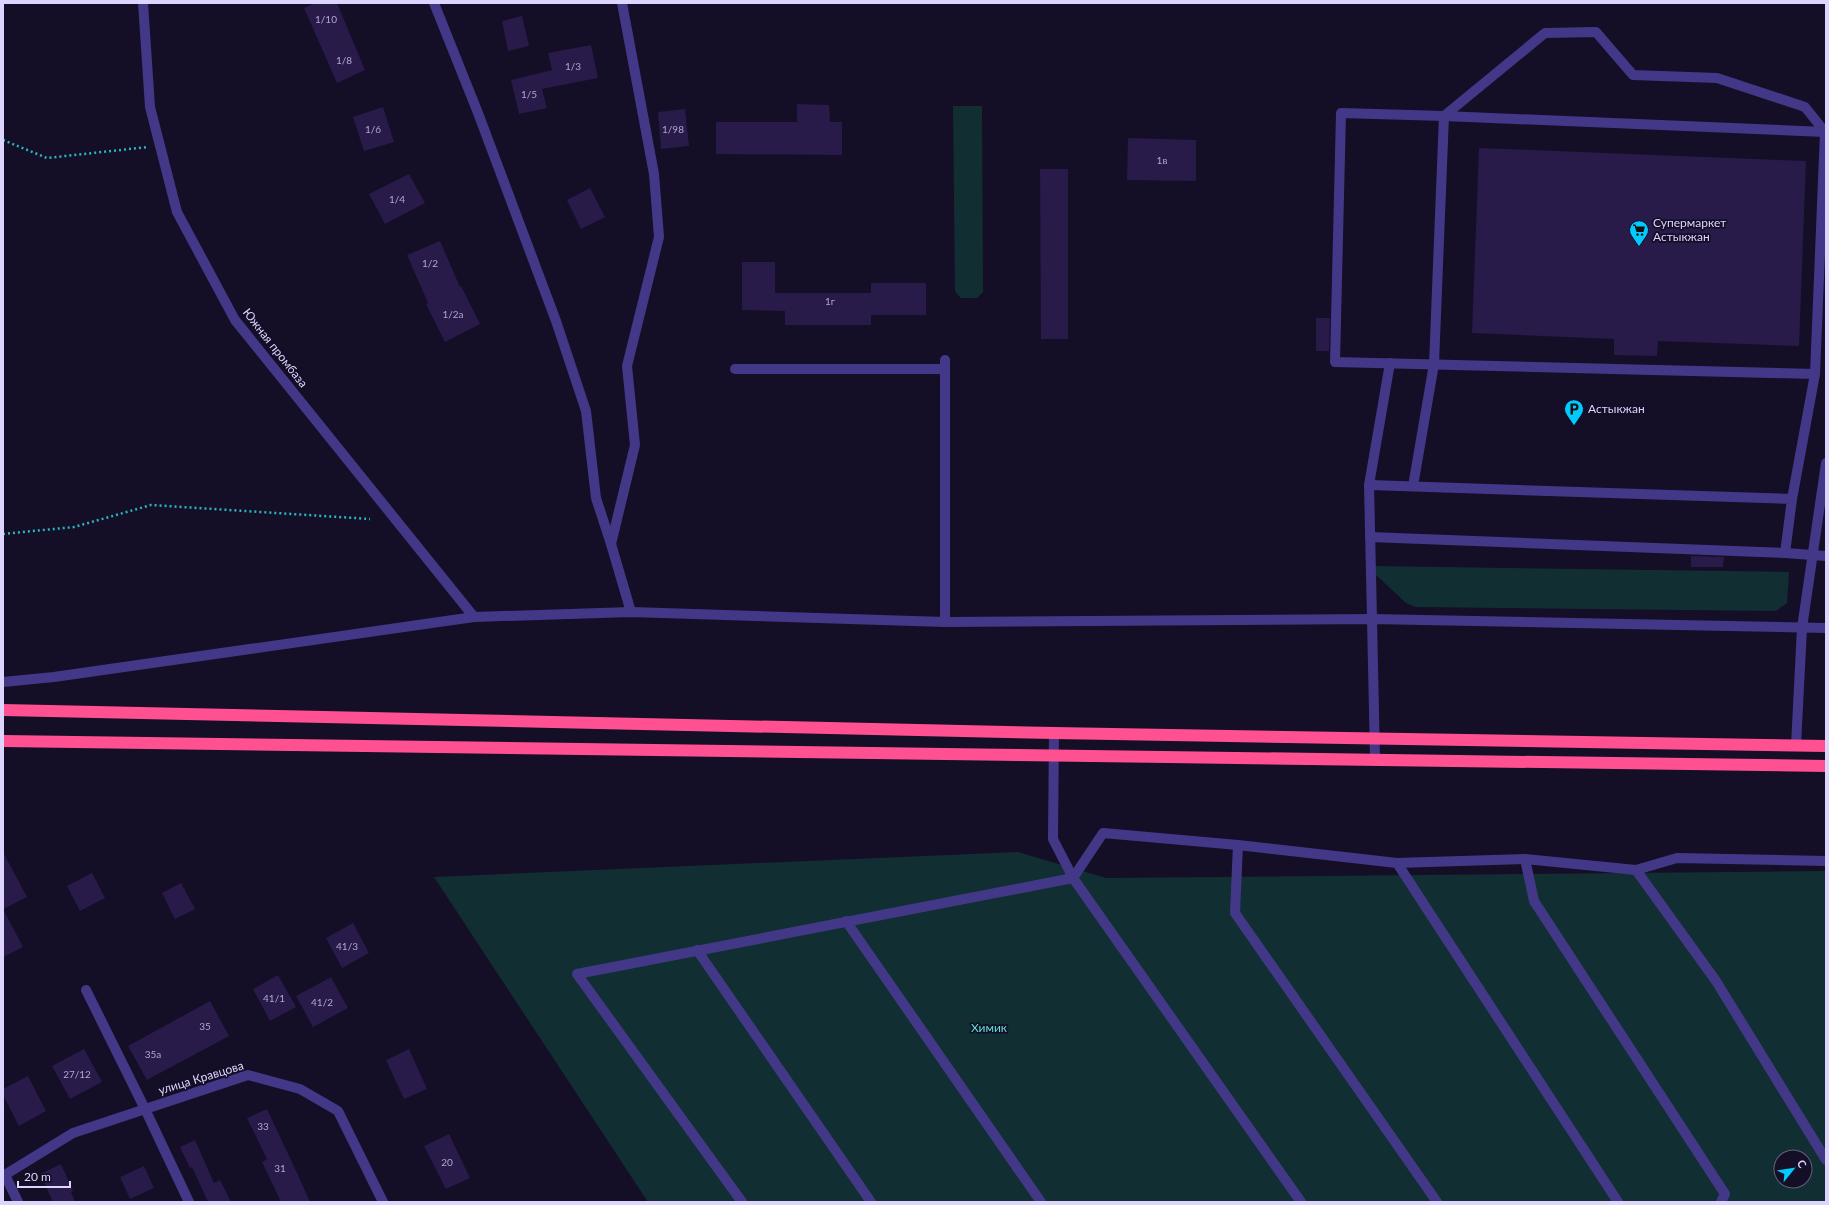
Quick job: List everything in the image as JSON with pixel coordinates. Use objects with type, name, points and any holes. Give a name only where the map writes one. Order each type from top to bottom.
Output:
[{"type":"highway","points":[[3,710],[1054,733],[1826,746]]},
{"type":"highway","points":[[3,741],[1054,754],[1826,766]]},
{"type":"street","name":"Южная промбаза","points":[[143,3],[150,107],[177,212],[235,320],[474,617]]},
{"type":"street","points":[[434,3],[478,113],[551,306],[586,411],[596,498],[631,612]]},
{"type":"street","points":[[611,544],[635,445],[627,366],[659,237],[654,174],[622,3]]},
{"type":"street","points":[[1413,486],[1434,364],[1444,116],[1545,33],[1596,32],[1633,75],[1717,78],[1804,107],[1825,132],[1815,374],[1792,498],[1785,554]]},
{"type":"street","points":[[1815,374],[1335,362],[1341,113],[1825,132]]},
{"type":"street","points":[[1375,759],[1376,739],[1369,485],[1390,363]]},
{"type":"street","points":[[735,369],[945,364],[945,622]]},
{"type":"street","points":[[1796,745],[1802,628],[1826,462]]},
{"type":"street","points":[[1369,485],[1792,498]]},
{"type":"street","points":[[1370,537],[1826,556]]},
{"type":"street","points":[[3,682],[54,677],[474,617],[631,612],[945,622],[1372,619],[1826,628]]},
{"type":"street","points":[[1054,733],[1053,839],[1073,878],[1301,1202]]},
{"type":"street","points":[[742,1202],[577,974],[846,920],[1073,878],[1103,833],[1238,845],[1398,863],[1525,859],[1636,870],[1677,858],[1826,862]]},
{"type":"street","points":[[1238,845],[1235,913],[1437,1202]]},
{"type":"street","points":[[1525,859],[1534,901],[1724,1194],[1721,1202]]},
{"type":"street","points":[[1398,863],[1618,1202]]},
{"type":"street","points":[[1636,870],[1716,981],[1826,1160]]},
{"type":"street","points":[[846,920],[1041,1202]]},
{"type":"street","points":[[697,950],[871,1202]]},
{"type":"street","points":[[86,990],[189,1202]]},
{"type":"street","name":"улица Кравцова","points":[[4,1176],[74,1133],[248,1075],[300,1089],[338,1111],[383,1202]]},
{"type":"street","points":[[4,1176],[18,1202]]},
{"type":"path","points":[[3,140],[47,158],[160,145]]},
{"type":"path","points":[[3,534],[74,527],[151,505],[370,519]]},
{"type":"green space","points":[[953,106],[982,106],[983,292],[977,298],[961,298],[955,291]]},
{"type":"green space","points":[[1374,566],[1789,572],[1787,603],[1776,611],[1416,607],[1406,603],[1376,575]]},
{"type":"green space","name":"Химик","points":[[1018,852],[1106,878],[1826,871],[1826,1202],[648,1202],[434,877]]},
{"type":"building","points":[[315,3],[337,3],[365,70],[337,83],[304,8]]},
{"type":"building","points":[[522,16],[529,46],[508,51],[502,21]]},
{"type":"building","points":[[591,45],[598,78],[542,89],[547,108],[519,114],[511,80],[552,70],[548,53]]},
{"type":"building","points":[[797,104],[829,105],[830,122],[842,122],[842,155],[716,154],[716,122],[797,122]]},
{"type":"building","points":[[383,107],[394,142],[364,151],[353,117]]},
{"type":"building","points":[[685,109],[689,146],[661,149],[658,112]]},
{"type":"building","points":[[1128,138],[1196,140],[1196,181],[1127,180]]},
{"type":"building","name":"Супермаркет Астыкжан","points":[[1479,148],[1806,161],[1799,346],[1658,341],[1657,356],[1614,355],[1614,339],[1472,333]]},
{"type":"building","points":[[1040,169],[1068,169],[1068,339],[1041,339]]},
{"type":"building","points":[[409,174],[425,203],[385,224],[369,194]]},
{"type":"building","points":[[590,188],[605,217],[581,229],[567,200]]},
{"type":"building","points":[[440,241],[460,287],[461,286],[480,324],[445,342],[426,304],[428,303],[407,255]]},
{"type":"building","points":[[742,262],[775,262],[775,293],[871,293],[871,283],[926,283],[926,315],[871,315],[871,325],[785,325],[785,311],[742,310]]},
{"type":"building","points":[[1316,318],[1330,318],[1329,351],[1316,351]]},
{"type":"building","points":[[1691,556],[1724,557],[1723,567],[1691,567]]},
{"type":"building","points":[[3,852],[27,897],[3,909]]},
{"type":"building","points":[[92,873],[105,898],[80,911],[67,886]]},
{"type":"building","points":[[181,883],[195,909],[175,919],[162,893]]},
{"type":"building","points":[[3,909],[23,947],[3,957]]},
{"type":"building","points":[[353,923],[369,953],[342,968],[326,938]]},
{"type":"building","points":[[278,975],[296,1007],[270,1021],[253,989]]},
{"type":"building","points":[[331,977],[348,1008],[313,1027],[296,996]]},
{"type":"building","points":[[210,1001],[229,1036],[147,1080],[128,1046]]},
{"type":"building","points":[[84,1049],[102,1082],[70,1099],[52,1066]]},
{"type":"building","points":[[409,1049],[427,1089],[404,1099],[386,1060]]},
{"type":"building","points":[[28,1076],[46,1111],[19,1126],[3,1095],[3,1089]]},
{"type":"building","points":[[267,1109],[310,1202],[281,1202],[262,1162],[267,1159],[247,1118]]},
{"type":"building","points":[[449,1134],[470,1178],[446,1189],[424,1146]]},
{"type":"building","points":[[195,1140],[214,1183],[220,1180],[231,1202],[208,1202],[192,1167],[190,1168],[180,1147]]},
{"type":"building","points":[[61,1164],[73,1191],[71,1192],[75,1202],[53,1202],[40,1174]]},
{"type":"building","points":[[144,1166],[154,1188],[130,1199],[120,1177]]},
{"type":"place","name":"Супермаркет Астыкжан","points":[[1639,247]]},
{"type":"place","name":"Астыкжан","points":[[1574,426]]}]
